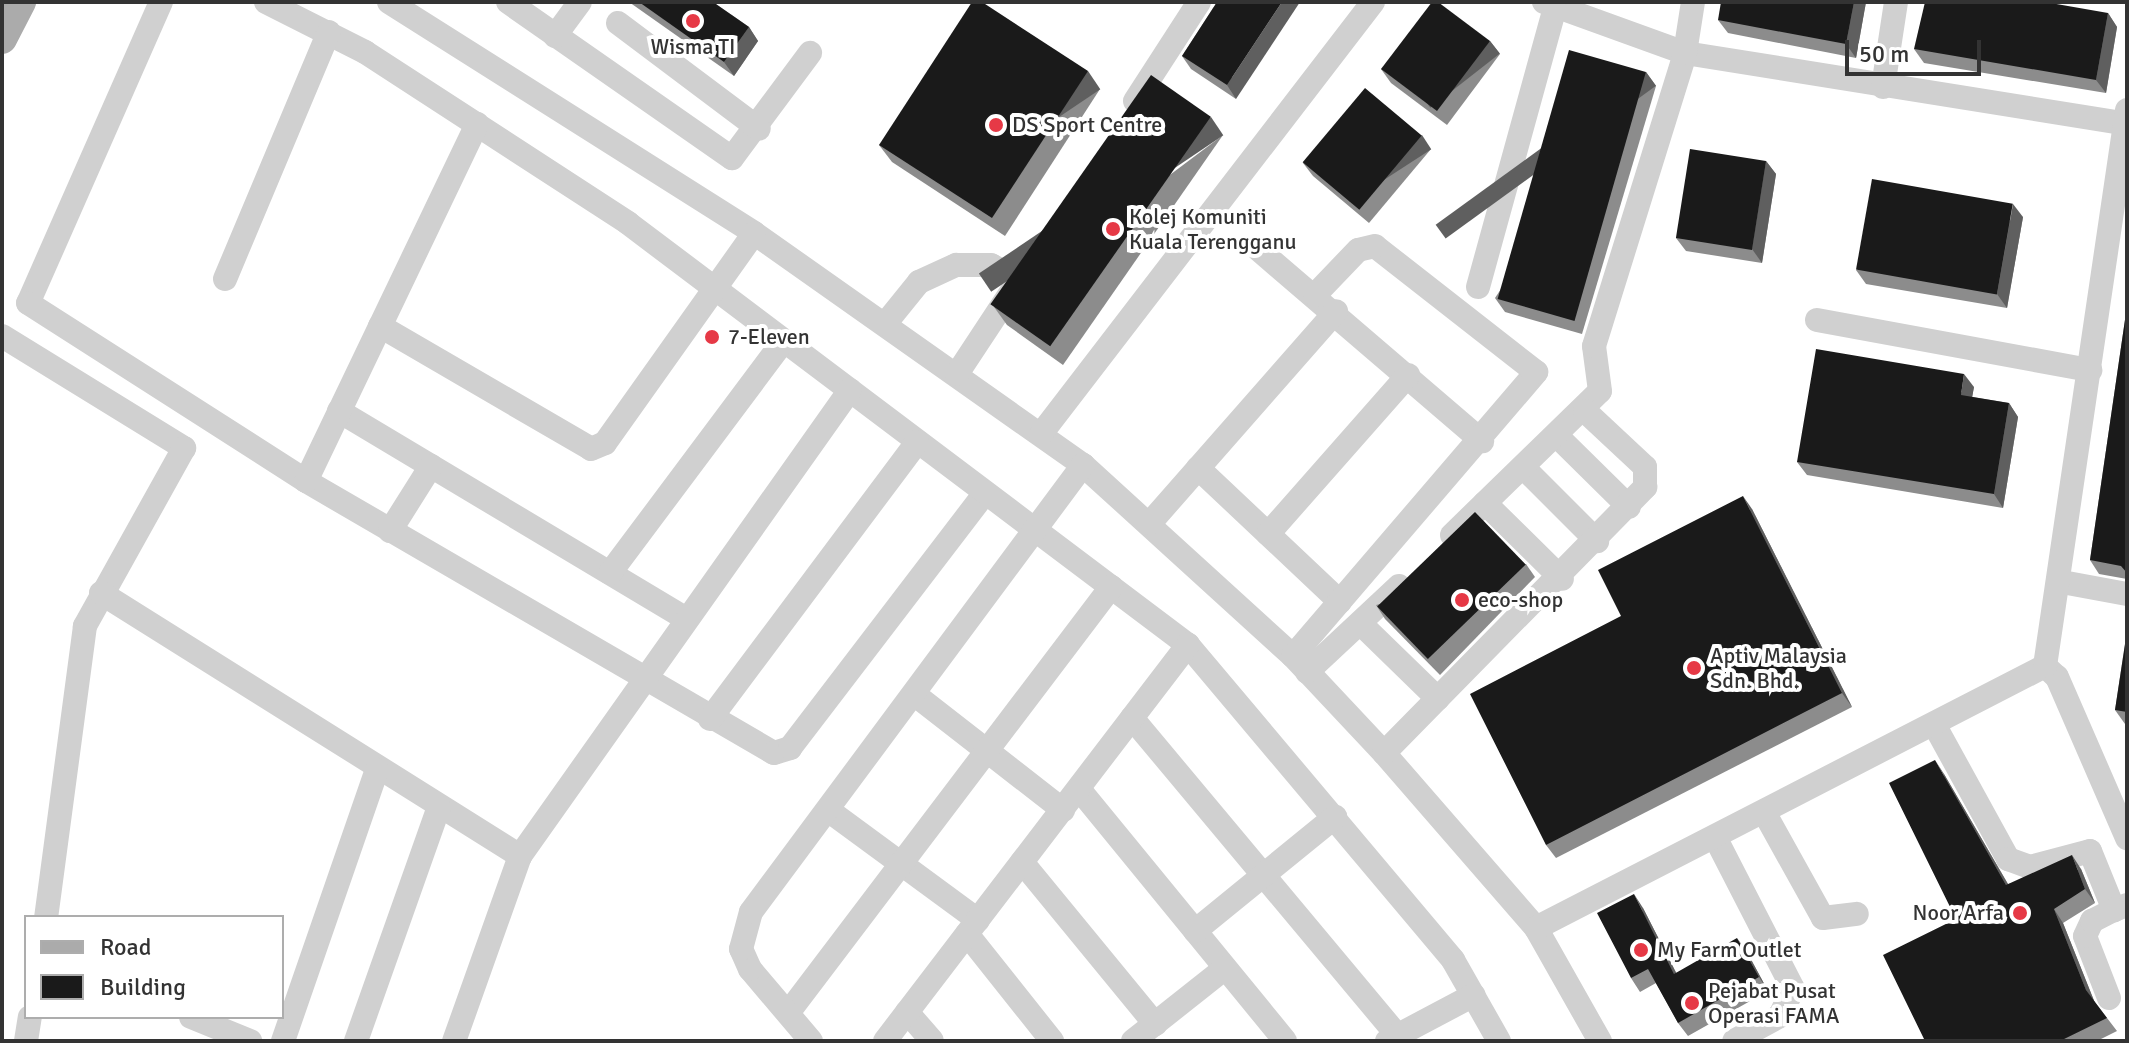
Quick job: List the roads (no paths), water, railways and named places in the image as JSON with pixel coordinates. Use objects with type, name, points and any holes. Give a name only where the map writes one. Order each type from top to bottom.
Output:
[{"type":"main road","points":[[2,39],[21,2]]},
{"type":"street","points":[[161,2],[28,303],[306,481],[762,750],[790,748],[984,494]]},
{"type":"street","points":[[266,2],[329,32],[477,124],[715,290],[1188,645],[1335,817],[1474,995],[1499,1041]]},
{"type":"street","points":[[389,2],[754,233],[1083,465],[1150,523],[1300,664],[1384,753],[1536,928],[1600,1041]]},
{"type":"street","points":[[508,2],[720,155],[741,155],[810,53]]},
{"type":"street","points":[[555,36],[580,2]]},
{"type":"street","points":[[1122,121],[1199,2]]},
{"type":"street","points":[[1041,434],[1373,2]]},
{"type":"street","points":[[1300,664],[1361,624],[1585,411],[1600,391],[1594,346],[1685,53],[1693,2]]},
{"type":"street","points":[[1883,87],[1896,2]]},
{"type":"street","points":[[1478,287],[1550,5],[1685,53],[1883,87],[2126,119],[2062,582],[2045,666],[1935,726],[1536,928]]},
{"type":"street","points":[[618,23],[759,129]]},
{"type":"street","points":[[225,279],[329,32]]},
{"type":"street","points":[[306,481],[477,124]]},
{"type":"street","points":[[380,326],[591,449],[605,443],[754,233]]},
{"type":"street","points":[[1300,664],[1340,602],[1534,381],[1533,364],[1375,246],[1358,250],[1315,295]]},
{"type":"street","points":[[1259,250],[1336,311],[1482,441]]},
{"type":"street","points":[[957,374],[1035,254]]},
{"type":"street","points":[[885,324],[919,282],[956,265],[991,265],[1018,280]]},
{"type":"street","points":[[1150,523],[1336,311]]},
{"type":"street","points":[[1817,320],[2090,370]]},
{"type":"street","points":[[2,336],[184,448],[101,593],[78,654],[46,915]]},
{"type":"street","points":[[610,573],[783,342]]},
{"type":"street","points":[[1268,534],[1408,375]]},
{"type":"street","points":[[454,1041],[520,856],[850,390]]},
{"type":"street","points":[[339,411],[687,619]]},
{"type":"street","points":[[1384,753],[1562,579],[1629,507],[1649,478],[1645,467],[1585,411]]},
{"type":"street","points":[[1557,436],[1629,507]]},
{"type":"street","points":[[710,719],[917,442]]},
{"type":"street","points":[[811,1041],[750,969],[742,933],[914,694],[1021,520],[1083,465]]},
{"type":"street","points":[[390,531],[431,466]]},
{"type":"street","points":[[1523,467],[1597,541]]},
{"type":"street","points":[[1198,468],[1340,602]]},
{"type":"street","points":[[1485,503],[1562,579]]},
{"type":"street","points":[[2062,582],[2127,594]]},
{"type":"street","points":[[788,1013],[1111,587]]},
{"type":"street","points":[[101,593],[377,770],[520,856]]},
{"type":"street","points":[[1361,624],[1438,699]]},
{"type":"street","points":[[885,1041],[1188,645]]},
{"type":"street","points":[[2045,666],[2057,677],[2127,838]]},
{"type":"street","points":[[914,694],[1063,810]]},
{"type":"street","points":[[1132,718],[1264,876],[1392,1038],[1474,995]]},
{"type":"street","points":[[1935,726],[2008,859],[2030,867],[2090,851],[2120,908],[2092,921],[2085,936],[2109,998]]},
{"type":"street","points":[[283,1041],[377,770]]},
{"type":"street","points":[[1079,789],[1285,1041]]},
{"type":"street","points":[[356,1041],[439,807]]},
{"type":"street","points":[[828,810],[901,864],[972,927],[1052,1041]]},
{"type":"street","points":[[1764,812],[1823,918],[1857,914]]},
{"type":"street","points":[[1195,931],[1335,817]]},
{"type":"street","points":[[1715,837],[1793,989],[1780,1016],[1734,1041]]},
{"type":"street","points":[[1022,862],[1155,1024]]},
{"type":"street","points":[[1133,1041],[1225,968]]},
{"type":"street","points":[[907,1012],[932,1041]]},
{"type":"street","points":[[196,1019],[250,1041]]},
{"type":"place","name":"Wisma TI","points":[[693,21]]},
{"type":"place","name":"DS Sport Centre","points":[[996,125]]},
{"type":"place","name":"Kolej Komuniti Kuala Terengganu","points":[[1113,229]]},
{"type":"place","name":"7-Eleven","points":[[712,337]]},
{"type":"place","name":"eco-shop","points":[[1462,600]]},
{"type":"place","name":"Aptiv Malaysia Sdn. Bhd.","points":[[1694,668]]},
{"type":"place","name":"Noor Arfa","points":[[2020,913]]},
{"type":"place","name":"My Farm Outlet","points":[[1641,950]]},
{"type":"place","name":"Pejabat Pusat Operasi FAMA","points":[[1692,1003]]}]
